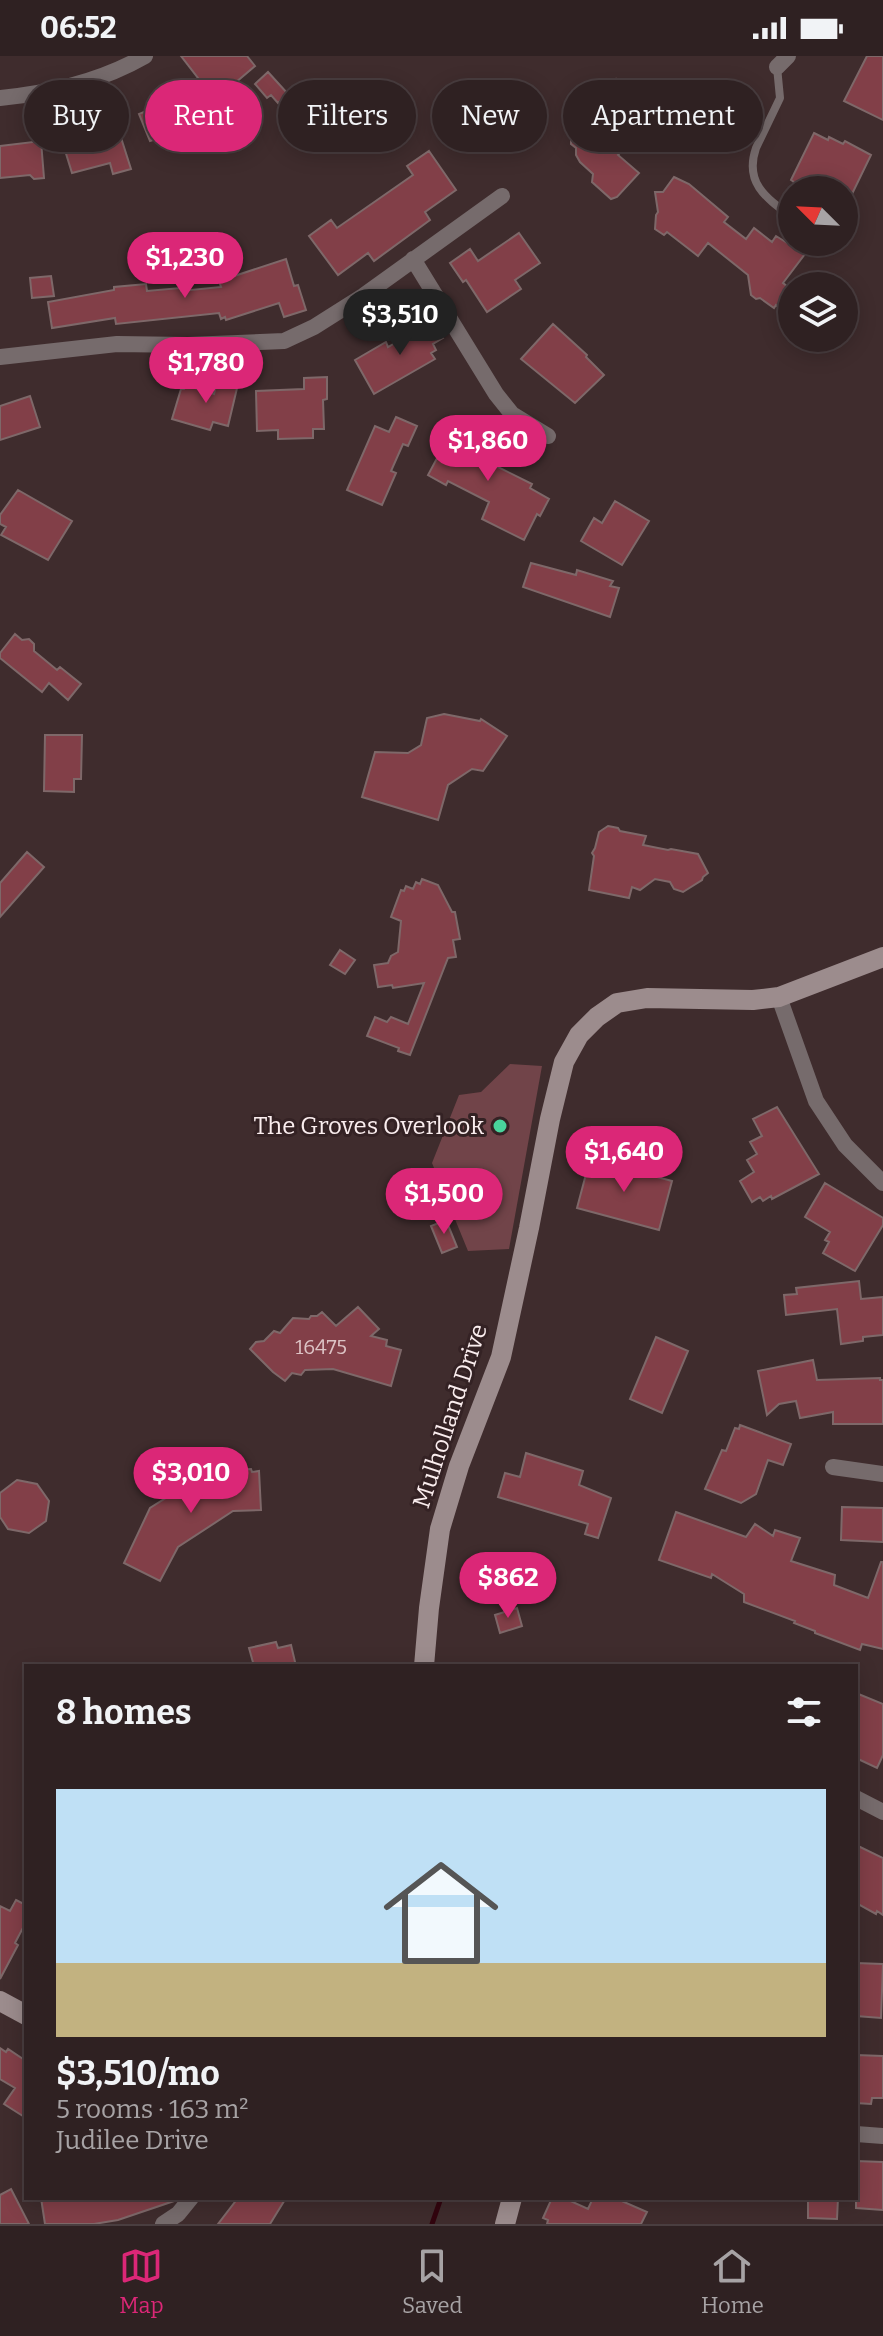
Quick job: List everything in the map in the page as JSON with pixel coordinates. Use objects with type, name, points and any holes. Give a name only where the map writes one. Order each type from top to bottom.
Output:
[{"type":"main road","name":"Mulholland Drive","points":[[424,1664],[440,1529],[459,1466],[501,1357],[564,1062],[579,1035],[617,1003],[647,998],[753,1000],[779,997],[883,957]]},
{"type":"main road","points":[[0,2001],[24,2014]]},
{"type":"main road","points":[[505,2224],[511,2200]]},
{"type":"street","points":[[0,98],[35,95],[100,78],[145,56]]},
{"type":"street","points":[[0,357],[117,344],[284,341],[314,327],[363,296],[502,196]]},
{"type":"street","points":[[413,259],[496,394],[512,414],[548,436]]},
{"type":"street","points":[[779,997],[816,1101],[845,1145],[883,1183]]},
{"type":"street","points":[[833,1467],[883,1474]]},
{"type":"street","points":[[858,1799],[883,1812]]},
{"type":"street","points":[[858,2134],[883,2136]]},
{"type":"street","points":[[163,2224],[178,2214],[189,2200]]},
{"type":"lane","points":[[778,206],[764,195],[752,174],[753,156],[780,98],[783,61]]},
{"type":"shaded area","points":[[510,1064],[542,1066],[509,1249],[468,1251],[432,1163],[459,1095],[481,1092]]},
{"type":"building","points":[[181,56],[247,56],[255,66],[239,80],[200,80]]},
{"type":"building","points":[[867,56],[883,56],[883,120],[844,101]]},
{"type":"building","points":[[268,72],[278,83],[278,103],[271,95],[267,98],[262,92],[262,80],[259,80]]},
{"type":"building","points":[[145,112],[145,129],[139,114]]},
{"type":"building","points":[[814,133],[843,144],[845,141],[871,155],[858,182],[858,176],[793,176]]},
{"type":"building","points":[[24,143],[24,152],[42,152],[44,178],[34,179],[30,175],[0,178],[0,146]]},
{"type":"building","points":[[429,151],[456,190],[425,212],[430,220],[374,261],[368,253],[338,275],[309,236],[331,220],[337,228],[413,175],[407,166]]},
{"type":"building","points":[[66,152],[126,152],[131,169],[113,174],[110,163],[72,173]]},
{"type":"building","points":[[576,152],[621,152],[618,155],[639,173],[617,197],[611,199],[592,182],[593,174]]},
{"type":"building","points":[[674,177],[689,184],[728,217],[724,222],[746,239],[754,228],[772,242],[778,237],[778,256],[803,256],[791,272],[778,272],[778,306],[774,308],[751,295],[748,275],[708,243],[698,256],[667,232],[664,235],[655,229],[658,212],[655,192],[663,192]]},
{"type":"building","points":[[519,233],[540,263],[515,280],[521,289],[487,312],[466,280],[463,282],[450,263],[470,249],[478,261]]},
{"type":"building","points":[[286,259],[294,286],[298,285],[306,310],[284,317],[279,303],[226,320],[225,317],[221,319],[219,313],[116,324],[115,318],[52,328],[48,302],[114,290],[114,287],[146,284],[147,291],[221,287],[219,281]]},
{"type":"building","points":[[51,276],[54,296],[32,298],[30,278]]},
{"type":"building","points":[[431,317],[443,338],[433,344],[436,350],[431,353],[435,359],[374,394],[355,360],[386,342],[388,347]]},
{"type":"building","points":[[553,324],[604,375],[575,403],[521,359]]},
{"type":"building","points":[[327,377],[327,399],[323,400],[324,429],[313,429],[313,438],[278,439],[278,430],[257,431],[256,391],[304,389],[304,378]]},
{"type":"building","points":[[218,379],[238,384],[228,426],[213,422],[210,430],[172,419],[185,385],[214,394]]},
{"type":"building","points":[[30,396],[40,427],[0,440],[0,406]]},
{"type":"building","points":[[396,417],[417,426],[408,446],[403,444],[391,471],[396,473],[382,505],[347,490],[375,426],[389,432]]},
{"type":"building","points":[[457,421],[473,432],[471,437],[479,441],[476,446],[498,458],[494,465],[532,484],[530,488],[549,499],[540,516],[537,514],[524,540],[482,519],[489,502],[448,481],[446,485],[428,475]]},
{"type":"building","points":[[18,490],[72,521],[48,560],[1,535],[6,527],[0,524],[0,515]]},
{"type":"building","points":[[615,501],[649,521],[622,565],[581,541],[594,518],[602,523]]},
{"type":"building","points":[[531,563],[576,575],[577,570],[613,581],[610,586],[619,588],[610,617],[523,587]]},
{"type":"building","points":[[15,634],[22,640],[29,639],[34,644],[34,651],[81,684],[68,700],[49,683],[42,692],[0,658],[0,653]]},
{"type":"building","points":[[444,714],[481,719],[507,736],[483,771],[472,769],[448,785],[438,820],[362,797],[375,752],[408,753],[421,745],[427,718]]},
{"type":"building","points":[[45,735],[82,735],[81,779],[74,779],[74,792],[44,791]]},
{"type":"building","points":[[608,826],[646,836],[643,845],[698,854],[708,873],[683,892],[674,889],[670,882],[655,879],[640,890],[632,887],[629,898],[589,890],[592,853],[599,832]]},
{"type":"building","points":[[27,852],[44,867],[0,917],[0,883]]},
{"type":"building","points":[[422,879],[438,885],[452,912],[455,912],[460,939],[453,940],[456,957],[448,958],[410,1055],[367,1036],[375,1017],[387,1022],[391,1017],[408,1024],[424,983],[378,987],[374,965],[388,963],[391,956],[398,952],[401,921],[391,917],[401,890],[404,891],[406,886],[413,889],[416,882],[420,884]]},
{"type":"building","points":[[340,950],[355,960],[345,974],[330,965]]},
{"type":"building","points":[[777,1107],[819,1174],[772,1199],[771,1196],[763,1201],[760,1197],[752,1202],[740,1181],[754,1172],[747,1160],[757,1154],[750,1142],[762,1136],[753,1119]]},
{"type":"building","points":[[590,1159],[672,1181],[659,1230],[577,1208]]},
{"type":"building","points":[[825,1183],[883,1218],[883,1225],[855,1271],[823,1253],[830,1232],[805,1217]]},
{"type":"building","points":[[446,1220],[457,1247],[442,1253],[431,1226]]},
{"type":"building","points":[[859,1281],[861,1299],[883,1297],[883,1335],[841,1344],[837,1309],[786,1315],[784,1295],[797,1294],[796,1288]]},
{"type":"building","points":[[358,1307],[379,1329],[371,1336],[387,1340],[386,1346],[401,1350],[391,1386],[333,1369],[305,1370],[301,1375],[292,1373],[285,1381],[250,1349],[274,1331],[280,1333],[293,1318],[309,1319],[322,1312],[336,1326]]},
{"type":"building","points":[[656,1337],[688,1351],[662,1413],[630,1399]]},
{"type":"building","points":[[813,1360],[817,1380],[883,1380],[883,1424],[833,1424],[833,1412],[800,1418],[796,1401],[779,1404],[767,1415],[758,1371]]},
{"type":"building","points":[[740,1425],[791,1444],[783,1465],[768,1460],[756,1494],[741,1503],[705,1489],[722,1450],[726,1451],[735,1428],[739,1429]]},
{"type":"building","points":[[526,1453],[583,1471],[579,1485],[611,1498],[598,1538],[585,1534],[588,1524],[498,1497],[505,1473],[520,1477]]},
{"type":"building","points":[[209,1468],[217,1471],[259,1471],[261,1510],[233,1511],[178,1547],[160,1581],[124,1563],[150,1508]]},
{"type":"building","points":[[17,1480],[37,1484],[49,1501],[46,1521],[29,1533],[8,1529],[0,1517],[0,1493]]},
{"type":"building","points":[[842,1507],[883,1508],[883,1542],[841,1540]]},
{"type":"building","points":[[676,1512],[746,1537],[755,1524],[773,1536],[775,1530],[800,1538],[791,1561],[835,1575],[834,1585],[868,1598],[883,1562],[883,1649],[862,1644],[860,1650],[815,1633],[795,1621],[744,1602],[744,1594],[712,1574],[711,1578],[659,1560]]},
{"type":"building","points":[[517,1608],[522,1626],[500,1633],[495,1615]]},
{"type":"building","points":[[276,1642],[278,1648],[291,1645],[296,1664],[253,1664],[249,1648]]},
{"type":"building","points":[[858,1694],[883,1704],[883,1755],[877,1768],[858,1759]]},
{"type":"building","points":[[858,1846],[883,1858],[883,1915],[877,1911],[876,1914],[858,1904]]},
{"type":"building","points":[[16,1900],[24,1904],[24,1926],[15,1943],[18,1945],[0,1979],[0,1906],[10,1911]]},
{"type":"building","points":[[858,1963],[883,1964],[881,2018],[858,2016]]},
{"type":"building","points":[[0,2048],[6,2052],[8,2049],[24,2060],[24,2117],[4,2104],[15,2088],[0,2079]]},
{"type":"building","points":[[858,2055],[883,2056],[883,2098],[872,2098],[871,2104],[858,2103]]},
{"type":"building","points":[[858,2161],[883,2162],[883,2210],[856,2208]]},
{"type":"building","points":[[11,2189],[29,2224],[0,2224],[0,2195]]},
{"type":"building","points":[[41,2200],[174,2201],[118,2220],[94,2224],[45,2224]]},
{"type":"building","points":[[236,2200],[285,2200],[270,2224],[218,2224]]},
{"type":"building","points":[[551,2200],[568,2200],[588,2209],[592,2200],[620,2200],[647,2212],[641,2224],[547,2224],[548,2220],[543,2218]]},
{"type":"building","points":[[808,2200],[838,2200],[837,2219],[808,2218]]},
{"type":"waterway","points":[[432,2224],[440,2200]]},
{"type":"place","name":"The Groves Overlook","points":[[500,1126]]}]
